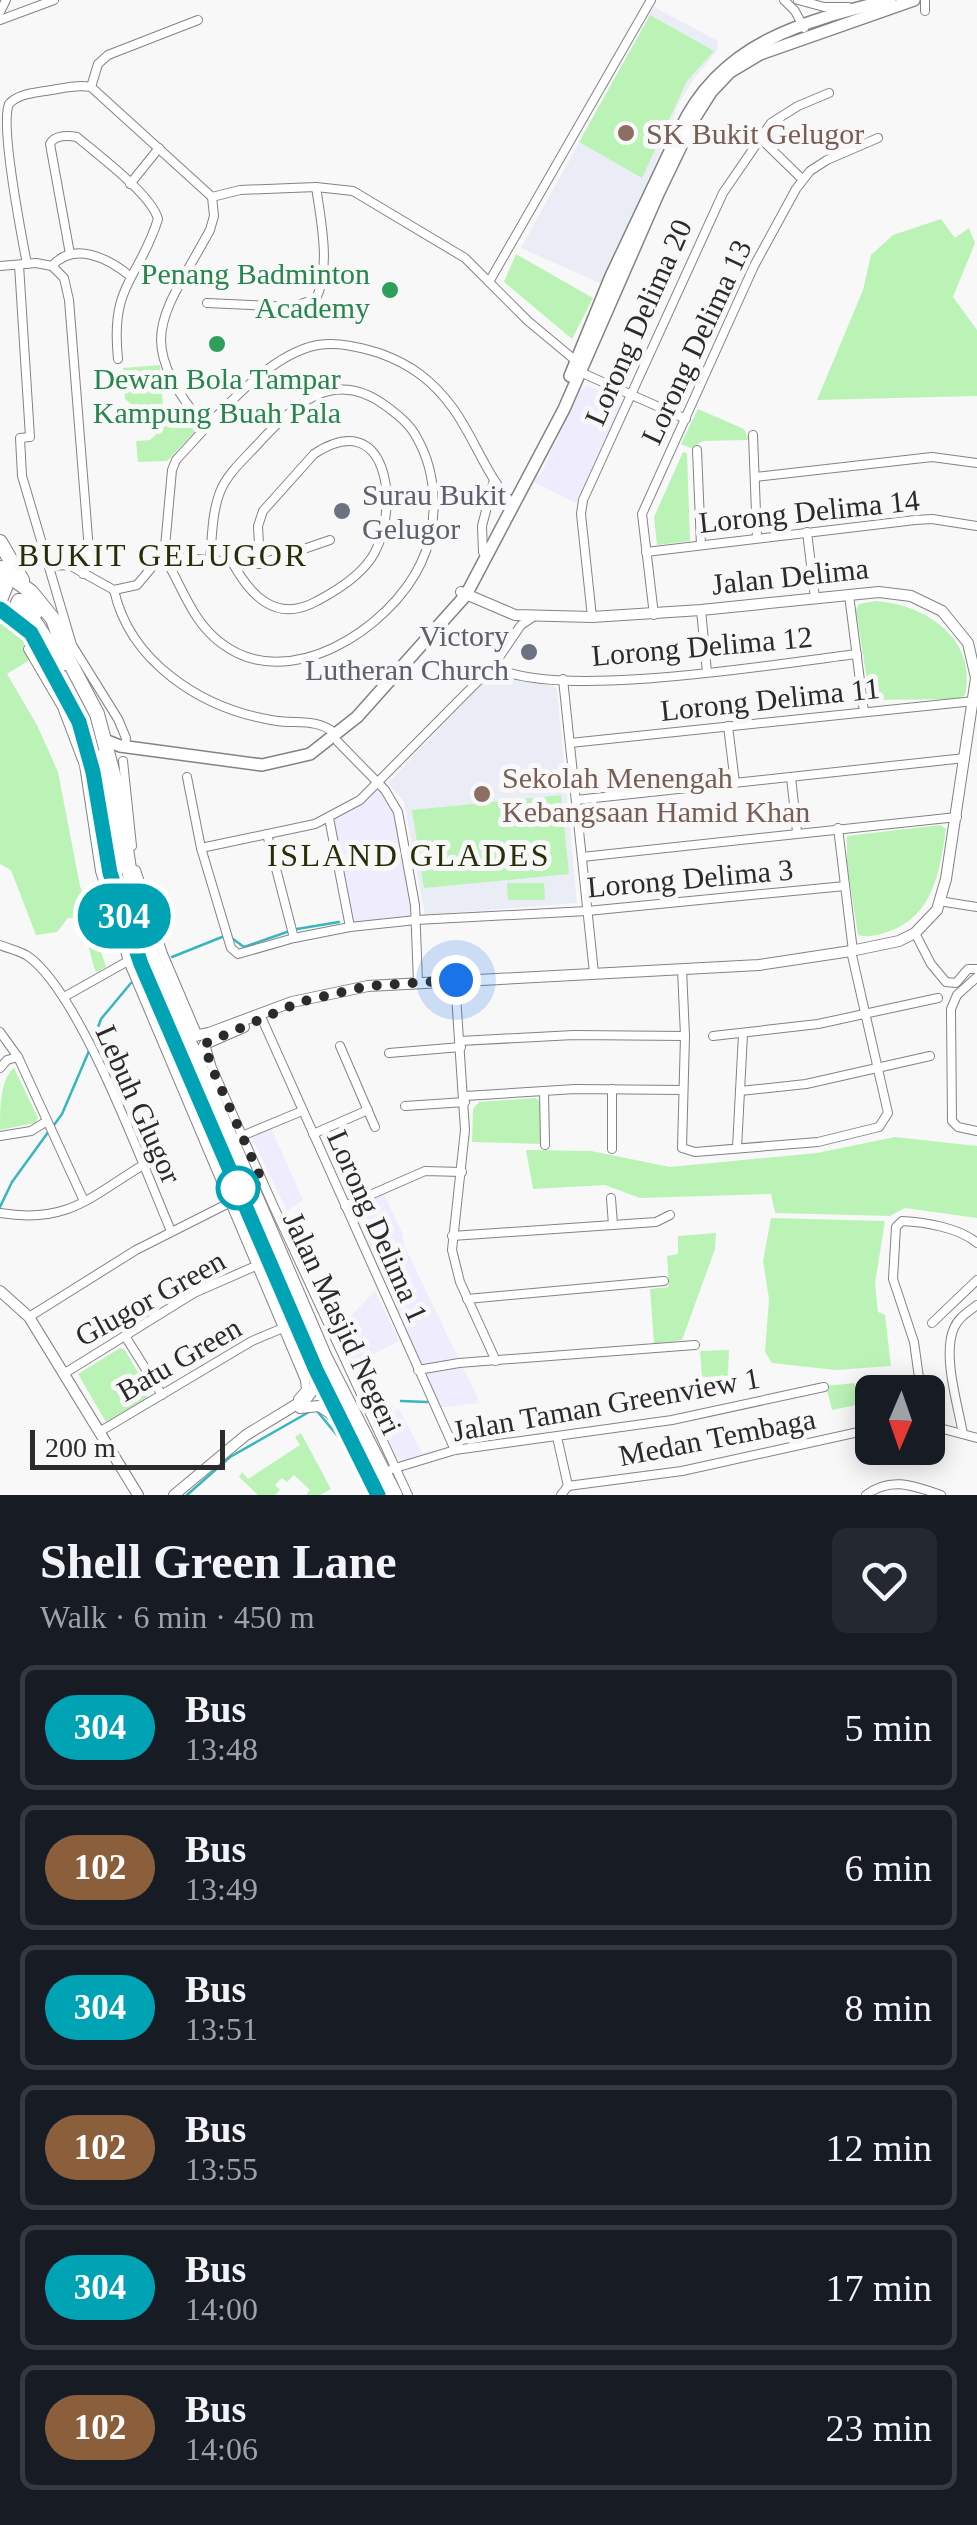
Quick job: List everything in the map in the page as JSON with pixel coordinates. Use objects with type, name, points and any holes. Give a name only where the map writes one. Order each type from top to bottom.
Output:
[{"type":"highway","points":[[0,542],[32,592]]},
{"type":"highway","points":[[0,600],[6,585],[1,569]]},
{"type":"highway","name":"Jalan Masjid Negeri","points":[[1,569],[32,592],[53,620],[117,761],[128,903],[148,980],[148,999],[316,1370],[378,1495]]},
{"type":"highway","points":[[31,633],[16,610],[16,604],[22,600],[32,602],[65,653]]},
{"type":"highway","name":"Jalan Masjid Negeri","points":[[0,609],[31,633],[79,722],[93,772],[110,873],[195,1037],[206,1082],[268,1211],[324,1358],[389,1470],[395,1495]]},
{"type":"highway","points":[[27,610],[75,687],[94,730],[102,758],[115,854],[128,903]]},
{"type":"highway","points":[[331,1398],[339,1405],[373,1469],[389,1470]]},
{"type":"main road","points":[[117,761],[126,751],[245,768],[279,768],[320,754],[337,738],[462,596],[711,92],[730,72],[760,54],[860,7],[890,0]]},
{"type":"main road","points":[[806,32],[913,0]]},
{"type":"main road","points":[[462,596],[511,503]]},
{"type":"main road","points":[[103,734],[125,746],[262,765],[310,754],[337,738]]},
{"type":"street","points":[[0,12],[6,0]]},
{"type":"street","points":[[0,20],[54,0]]},
{"type":"street","points":[[489,282],[651,0]]},
{"type":"street","points":[[784,0],[796,10],[806,32]]},
{"type":"street","points":[[798,0],[824,7],[860,7]]},
{"type":"street","points":[[913,0],[925,10],[925,0]]},
{"type":"street","points":[[92,87],[98,64],[108,55],[198,20]]},
{"type":"street","points":[[125,746],[123,730],[112,709],[75,655],[22,476],[20,438],[30,438],[23,264],[2,141],[2,115],[11,102],[24,95],[79,85],[92,87],[212,197],[214,216],[210,230],[167,308],[160,338],[168,376],[206,428]]},
{"type":"street","name":"Lorong Delima 20","points":[[592,617],[580,509],[630,394],[714,210],[759,137],[786,112],[829,93]]},
{"type":"street","points":[[759,137],[802,179]]},
{"type":"street","points":[[70,254],[50,142],[56,138],[77,138],[149,202],[158,219],[130,276],[116,317],[118,359]]},
{"type":"street","name":"Lorong Delima 13","points":[[654,615],[642,514],[754,266],[802,179],[827,160],[878,138]]},
{"type":"street","points":[[130,184],[159,148]]},
{"type":"street","points":[[208,302],[292,306],[316,299],[324,236],[316,187]]},
{"type":"street","points":[[212,197],[240,190],[349,189],[453,249],[578,367],[686,419]]},
{"type":"street","points":[[52,266],[70,254],[105,258],[130,276]]},
{"type":"street","points":[[0,266],[52,266],[64,278],[89,552],[83,574]]},
{"type":"street","points":[[165,547],[176,460],[268,370],[286,357],[320,345],[342,344],[409,364],[434,385],[454,410],[511,503]]},
{"type":"street","points":[[165,547],[156,551],[165,560],[194,615],[230,650],[266,662],[305,660],[326,651],[364,628],[390,606],[422,560],[429,540],[434,498],[428,461],[416,436],[383,403],[357,391],[336,390],[306,400],[286,414],[224,484],[217,501],[210,560]]},
{"type":"street","points":[[753,435],[757,538]]},
{"type":"street","points":[[232,562],[252,594],[282,608],[314,603],[359,572],[376,550],[388,502],[380,461],[372,450],[364,444],[336,444],[314,454],[263,511],[258,526],[260,564]]},
{"type":"street","points":[[697,450],[701,545]]},
{"type":"street","points":[[755,477],[932,457],[977,463]]},
{"type":"street","points":[[483,552],[482,526],[494,480]]},
{"type":"street","name":"Lorong Delima 14","points":[[646,552],[932,519],[977,526]]},
{"type":"street","points":[[807,532],[815,598]]},
{"type":"street","points":[[165,560],[260,564],[330,540]]},
{"type":"street","points":[[49,566],[63,563],[114,590],[138,585],[165,560],[170,549],[165,547]]},
{"type":"street","points":[[114,590],[124,624],[144,650],[193,693],[236,712],[279,722],[322,723],[392,798],[398,812],[416,920],[418,982]]},
{"type":"street","name":"Jalan Delima","points":[[462,596],[516,615],[592,617],[654,615],[895,592],[942,612],[972,639],[976,678],[974,718],[939,901],[931,920],[915,933]]},
{"type":"street","points":[[849,594],[864,712]]},
{"type":"street","points":[[701,610],[707,672]]},
{"type":"street","points":[[513,638],[516,615]]},
{"type":"street","points":[[187,777],[201,848],[329,818],[360,800],[378,783],[493,666],[523,623],[535,616]]},
{"type":"street","points":[[28,649],[62,708],[84,765],[100,871],[128,962],[148,999],[306,1384],[303,1394],[287,1408],[229,1447],[174,1495]]},
{"type":"street","name":"Lorong Delima 12","points":[[493,666],[512,674],[563,679],[634,679],[856,654]]},
{"type":"street","points":[[563,679],[594,973]]},
{"type":"street","name":"Lorong Delima 11","points":[[570,742],[974,701]]},
{"type":"street","points":[[103,734],[112,709]]},
{"type":"street","points":[[728,726],[735,783]]},
{"type":"street","points":[[123,730],[153,750]]},
{"type":"street","points":[[576,800],[965,758]]},
{"type":"street","points":[[117,761],[138,884],[236,1138],[302,1111]]},
{"type":"street","points":[[792,777],[797,832]]},
{"type":"street","points":[[582,857],[956,816]]},
{"type":"street","points":[[329,818],[350,928]]},
{"type":"street","points":[[682,970],[685,1036],[680,1142],[685,1151],[818,1142],[879,1127],[887,1106],[852,951],[838,828]]},
{"type":"street","points":[[268,834],[294,938]]},
{"type":"street","name":"Lorong Delima 3","points":[[201,848],[231,948],[243,954],[294,938],[416,920],[587,911],[845,886]]},
{"type":"street","points":[[894,940],[939,901],[977,907]]},
{"type":"street","points":[[195,1037],[266,1010],[368,986],[758,965],[852,951],[915,933],[944,980],[959,982],[968,969],[977,969]]},
{"type":"street","name":"Lebuh Glugor","points":[[0,945],[29,957],[64,996],[171,1230]]},
{"type":"street","name":"Lebuh Glugor","points":[[64,996],[128,962]]},
{"type":"street","points":[[977,977],[957,994],[950,1009],[954,1065],[952,1122],[977,1131]]},
{"type":"street","points":[[456,980],[465,1099],[462,1172],[452,1236],[455,1268],[496,1362]]},
{"type":"street","points":[[713,1036],[743,1034],[938,998]]},
{"type":"street","points":[[195,1037],[262,1019],[300,1002]]},
{"type":"street","name":"Lorong Delima 1","points":[[262,1019],[455,1450]]},
{"type":"street","points":[[0,1032],[18,1057],[84,1201]]},
{"type":"street","points":[[389,1053],[574,1034],[685,1036]]},
{"type":"street","points":[[737,1148],[743,1034]]},
{"type":"street","points":[[195,1037],[206,1082]]},
{"type":"street","points":[[340,1046],[375,1126]]},
{"type":"street","points":[[740,1092],[806,1084],[930,1056]]},
{"type":"street","points":[[0,1068],[18,1057]]},
{"type":"street","points":[[612,1089],[612,1148]]},
{"type":"street","points":[[405,1106],[544,1091],[684,1090]]},
{"type":"street","points":[[544,1091],[545,1145]]},
{"type":"street","points":[[313,1134],[368,1110]]},
{"type":"street","points":[[0,1136],[48,1123]]},
{"type":"street","points":[[0,1213],[53,1215],[142,1165]]},
{"type":"street","points":[[345,1206],[426,1171],[462,1172]]},
{"type":"street","points":[[611,1198],[612,1225]]},
{"type":"street","points":[[29,1317],[171,1230],[231,1202]]},
{"type":"street","points":[[452,1236],[656,1222],[670,1215]]},
{"type":"street","points":[[919,1375],[916,1349],[894,1290],[896,1227],[902,1221],[916,1222],[964,1234],[977,1244]]},
{"type":"street","name":"Glugor Green","points":[[65,1373],[194,1294],[258,1264]]},
{"type":"street","points":[[932,1323],[977,1280]]},
{"type":"street","points":[[467,1299],[664,1281]]},
{"type":"street","points":[[0,1291],[29,1317],[138,1492]]},
{"type":"street","points":[[963,1434],[951,1376],[951,1338],[959,1319],[977,1306]]},
{"type":"street","name":"Batu Green","points":[[99,1432],[252,1341],[283,1328]]},
{"type":"street","points":[[125,1336],[162,1395]]},
{"type":"street","points":[[418,1370],[695,1345]]},
{"type":"street","points":[[287,1408],[310,1395],[316,1370]]},
{"type":"street","name":"Jalan Taman Greenview 1","points":[[389,1470],[455,1450],[672,1420],[824,1387]]},
{"type":"street","points":[[276,1416],[309,1405],[340,1419]]},
{"type":"street","points":[[945,1429],[977,1438]]},
{"type":"street","name":"Medan Tembaga","points":[[568,1486],[682,1471],[855,1433]]},
{"type":"street","points":[[557,1438],[568,1486],[561,1495]]},
{"type":"street","points":[[389,1470],[408,1495]]},
{"type":"street","points":[[866,1495],[878,1488],[906,1483],[941,1495]]},
{"type":"shaded area","name":"SK Bukit Gelugor","points":[[654,7],[718,41],[717,51],[678,105],[602,284],[521,248]]},
{"type":"shaded area","points":[[589,386],[617,399],[620,408],[576,503],[533,482],[540,476],[580,390]]},
{"type":"shaded area","name":"Sekolah Menengah Kebangsaan Hamid Khan","points":[[491,675],[557,689],[577,903],[425,915],[404,802],[388,783]]},
{"type":"shaded area","points":[[378,783],[392,799],[416,920],[350,927],[329,818]]},
{"type":"shaded area","points":[[271,1128],[303,1200],[287,1211],[251,1136]]},
{"type":"shaded area","points":[[382,1190],[404,1245],[480,1403],[436,1408],[345,1206]]},
{"type":"shaded area","points":[[375,1291],[399,1341],[372,1355],[348,1359],[336,1332]]},
{"type":"shaded area","points":[[398,1408],[423,1454],[401,1461],[392,1453],[381,1431]]},
{"type":"green space","points":[[650,15],[714,51],[687,81],[642,178],[579,142]]},
{"type":"green space","points":[[941,219],[955,238],[969,228],[975,243],[953,297],[977,330],[977,396],[817,400],[863,290],[871,255],[893,235]]},
{"type":"green space","points":[[516,254],[593,298],[572,339],[504,282]]},
{"type":"green space","points":[[160,365],[163,406],[149,418],[134,419],[132,405],[125,399],[123,368]]},
{"type":"green space","points":[[183,408],[196,424],[195,432],[167,461],[138,462],[136,441],[150,440]]},
{"type":"green space","points":[[698,409],[744,429],[749,440],[703,441],[691,448],[681,444]]},
{"type":"green space","points":[[683,452],[687,453],[690,541],[657,545],[654,517]]},
{"type":"green space","points":[[876,601],[913,609],[944,628],[963,657],[967,675],[965,695],[958,699],[870,700],[856,610],[859,604]]},
{"type":"green space","points":[[8,623],[28,643],[22,647],[30,660],[7,674],[37,725],[58,772],[80,886],[106,967],[96,972],[77,918],[68,918],[57,932],[36,935],[11,870],[0,864],[0,624]]},
{"type":"green space","points":[[561,795],[569,874],[424,888],[412,810]]},
{"type":"green space","points":[[940,825],[946,829],[941,860],[925,903],[905,924],[874,936],[858,935],[847,864],[847,836]]},
{"type":"green space","points":[[507,883],[544,883],[545,900],[508,900]]},
{"type":"green space","points":[[14,1068],[38,1118],[35,1123],[0,1130],[3,1087]]},
{"type":"green space","points":[[535,1098],[541,1102],[541,1144],[472,1142],[473,1109],[479,1102]]},
{"type":"green space","points":[[895,1137],[977,1146],[977,1218],[905,1208],[890,1216],[775,1213],[771,1194],[640,1198],[605,1185],[533,1189],[526,1150],[591,1151],[670,1167],[817,1153]]},
{"type":"green space","points":[[771,1218],[885,1221],[875,1284],[878,1312],[885,1315],[891,1366],[836,1370],[772,1363],[765,1352],[769,1299],[763,1261]]},
{"type":"green space","points":[[716,1233],[715,1249],[682,1340],[654,1344],[650,1289],[669,1287],[667,1256],[678,1254],[678,1236]]},
{"type":"green space","points":[[120,1348],[125,1350],[148,1390],[147,1398],[106,1422],[78,1374]]},
{"type":"green space","points":[[729,1350],[728,1376],[702,1377],[700,1351]]},
{"type":"green space","points":[[855,1383],[855,1405],[832,1410],[826,1386]]},
{"type":"green space","points":[[301,1433],[331,1489],[320,1495],[306,1495],[310,1490],[294,1475],[275,1485],[280,1490],[275,1495],[258,1495],[239,1477],[242,1472],[248,1479],[300,1445],[295,1437]]},
{"type":"waterway","points":[[297,929],[339,922]]},
{"type":"waterway","points":[[233,939],[244,947],[287,932]]},
{"type":"waterway","points":[[172,957],[222,937]]},
{"type":"waterway","points":[[92,1044],[101,1019],[131,983]]},
{"type":"waterway","points":[[54,1125],[89,1051]]},
{"type":"waterway","points":[[0,1207],[12,1182],[49,1131]]},
{"type":"waterway","points":[[401,1401],[427,1402]]},
{"type":"waterway","points":[[317,1411],[341,1440]]},
{"type":"waterway","points":[[187,1495],[230,1457],[309,1412]]},
{"type":"bus line","name":"304","points":[[0,609],[31,633],[79,722],[93,772],[110,873],[141,964],[316,1370],[378,1495]]},
{"type":"place","name":"SK Bukit Gelugor","points":[[626,133]]},
{"type":"place","name":"Penang Badminton Academy","points":[[390,290]]},
{"type":"place","name":"Dewan Bola Tampar Kampung Buah Pala","points":[[217,344]]},
{"type":"place","name":"Surau Bukit Gelugor","points":[[342,511]]},
{"type":"place","name":"Victory Lutheran Church","points":[[529,652]]},
{"type":"place","name":"Sekolah Menengah Kebangsaan Hamid Khan","points":[[482,794]]},
{"type":"district","name":"BUKIT GELUGOR","points":[[163,555]]},
{"type":"district","name":"ISLAND GLADES","points":[[409,855]]},
{"type":"route","points":[[238,1188],[263,1183],[204,1044],[300,1002],[368,986],[456,980]]}]
